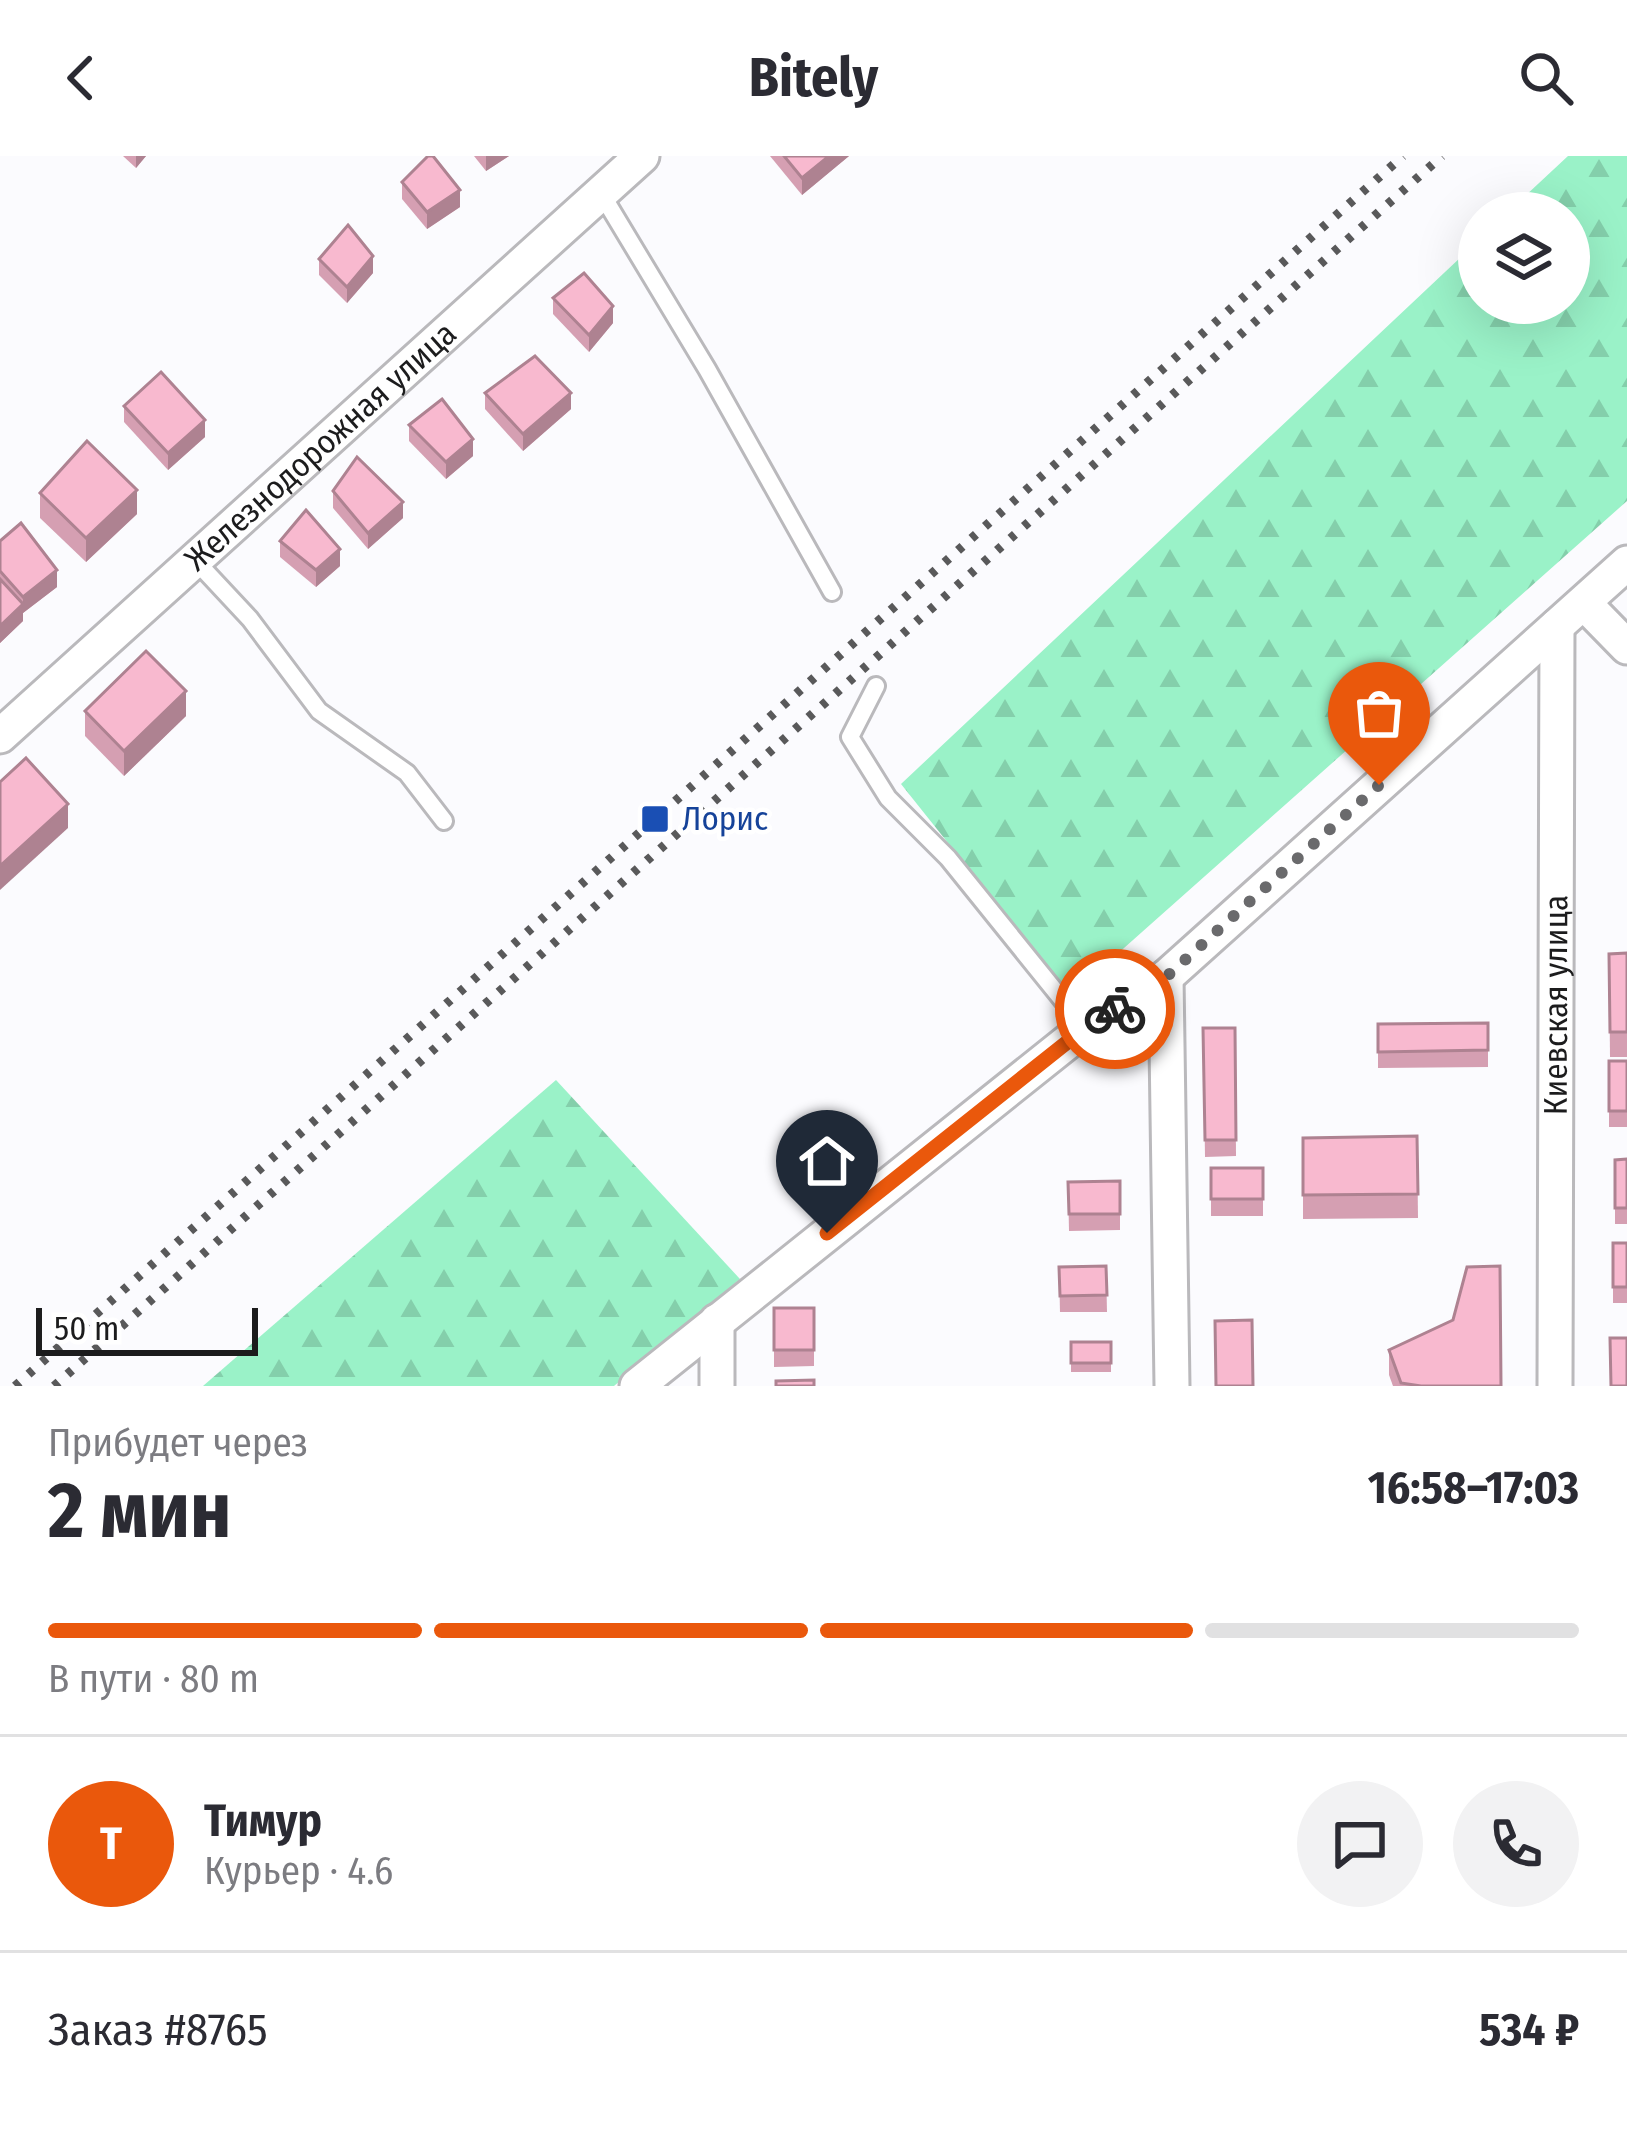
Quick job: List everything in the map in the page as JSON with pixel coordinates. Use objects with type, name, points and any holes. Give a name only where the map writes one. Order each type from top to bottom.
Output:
[{"type":"street","name":"Железнодорожная улица","points":[[0,736],[642,156]]},
{"type":"street","points":[[637,1386],[1085,1028],[1166,977],[1627,563]]},
{"type":"street","points":[[1584,603],[1627,647]]},
{"type":"street","name":"Киевская улица","points":[[1556,1386],[1557,626]]},
{"type":"street","points":[[1166,977],[1172,1386]]},
{"type":"street","points":[[717,1321],[717,1386]]},
{"type":"lane","points":[[601,193],[832,592]]},
{"type":"lane","points":[[194,559],[250,619],[319,711],[407,773],[444,821]]},
{"type":"lane","points":[[875,686],[850,737],[888,798],[948,858],[1085,1028]]},
{"type":"green space","points":[[1568,156],[1627,156],[1627,501],[1070,996],[901,784],[1458,260],[1458,324],[1590,324],[1590,192],[1529,192]]},
{"type":"green space","points":[[556,1080],[740,1279],[614,1386],[203,1386]]},
{"type":"building","points":[[433,156],[460,190],[427,212],[402,182]]},
{"type":"building","points":[[784,156],[829,156],[802,178]]},
{"type":"building","points":[[348,225],[373,256],[347,287],[319,259]]},
{"type":"building","points":[[584,273],[613,306],[589,335],[553,298]]},
{"type":"building","points":[[535,356],[571,393],[523,434],[485,393]]},
{"type":"building","points":[[161,372],[205,420],[168,453],[124,406]]},
{"type":"building","points":[[442,399],[473,439],[446,462],[409,425]]},
{"type":"building","points":[[87,441],[137,490],[86,538],[40,493]]},
{"type":"building","points":[[357,457],[403,502],[368,533],[333,491]]},
{"type":"building","points":[[306,510],[340,549],[316,570],[280,541]]},
{"type":"building","points":[[21,523],[57,570],[23,597],[0,571],[0,541]]},
{"type":"building","points":[[0,579],[23,604],[0,626]]},
{"type":"building","points":[[146,651],[186,691],[124,751],[85,711]]},
{"type":"building","points":[[26,758],[68,804],[0,866],[0,782]]},
{"type":"building","points":[[1627,953],[1627,1032],[1610,1032],[1609,954]]},
{"type":"building","points":[[1488,1023],[1488,1050],[1378,1052],[1378,1024]]},
{"type":"building","points":[[1203,1028],[1235,1028],[1236,1140],[1205,1140]]},
{"type":"building","points":[[1609,1061],[1627,1061],[1627,1111],[1609,1111]]},
{"type":"building","points":[[1417,1136],[1418,1194],[1303,1195],[1303,1138]]},
{"type":"building","points":[[1627,1159],[1627,1208],[1615,1208],[1615,1160]]},
{"type":"building","points":[[1211,1168],[1263,1168],[1263,1199],[1211,1199]]},
{"type":"building","points":[[1120,1181],[1120,1214],[1069,1214],[1068,1182]]},
{"type":"building","points":[[1613,1243],[1627,1243],[1627,1287],[1613,1287]]},
{"type":"building","points":[[1106,1266],[1107,1295],[1060,1296],[1059,1267]]},
{"type":"building","points":[[1500,1266],[1501,1386],[1401,1383],[1389,1350],[1453,1320],[1467,1267]]},
{"type":"building","points":[[774,1308],[814,1308],[814,1350],[774,1350]]},
{"type":"building","points":[[1252,1320],[1253,1386],[1216,1386],[1215,1321]]},
{"type":"building","points":[[1610,1338],[1627,1338],[1627,1386],[1611,1386]]},
{"type":"building","points":[[1071,1342],[1111,1342],[1111,1363],[1071,1363]]},
{"type":"building","points":[[814,1380],[814,1386],[776,1386],[776,1381]]},
{"type":"railway","points":[[15,1386],[1403,156]]},
{"type":"railway","points":[[54,1386],[1442,156]]},
{"type":"way so far","points":[[1115,1009],[1166,977],[1379,785]]},
{"type":"place","name":"Лорис","points":[[655,819]]},
{"type":"route","points":[[827,1233],[1115,1009]]}]
